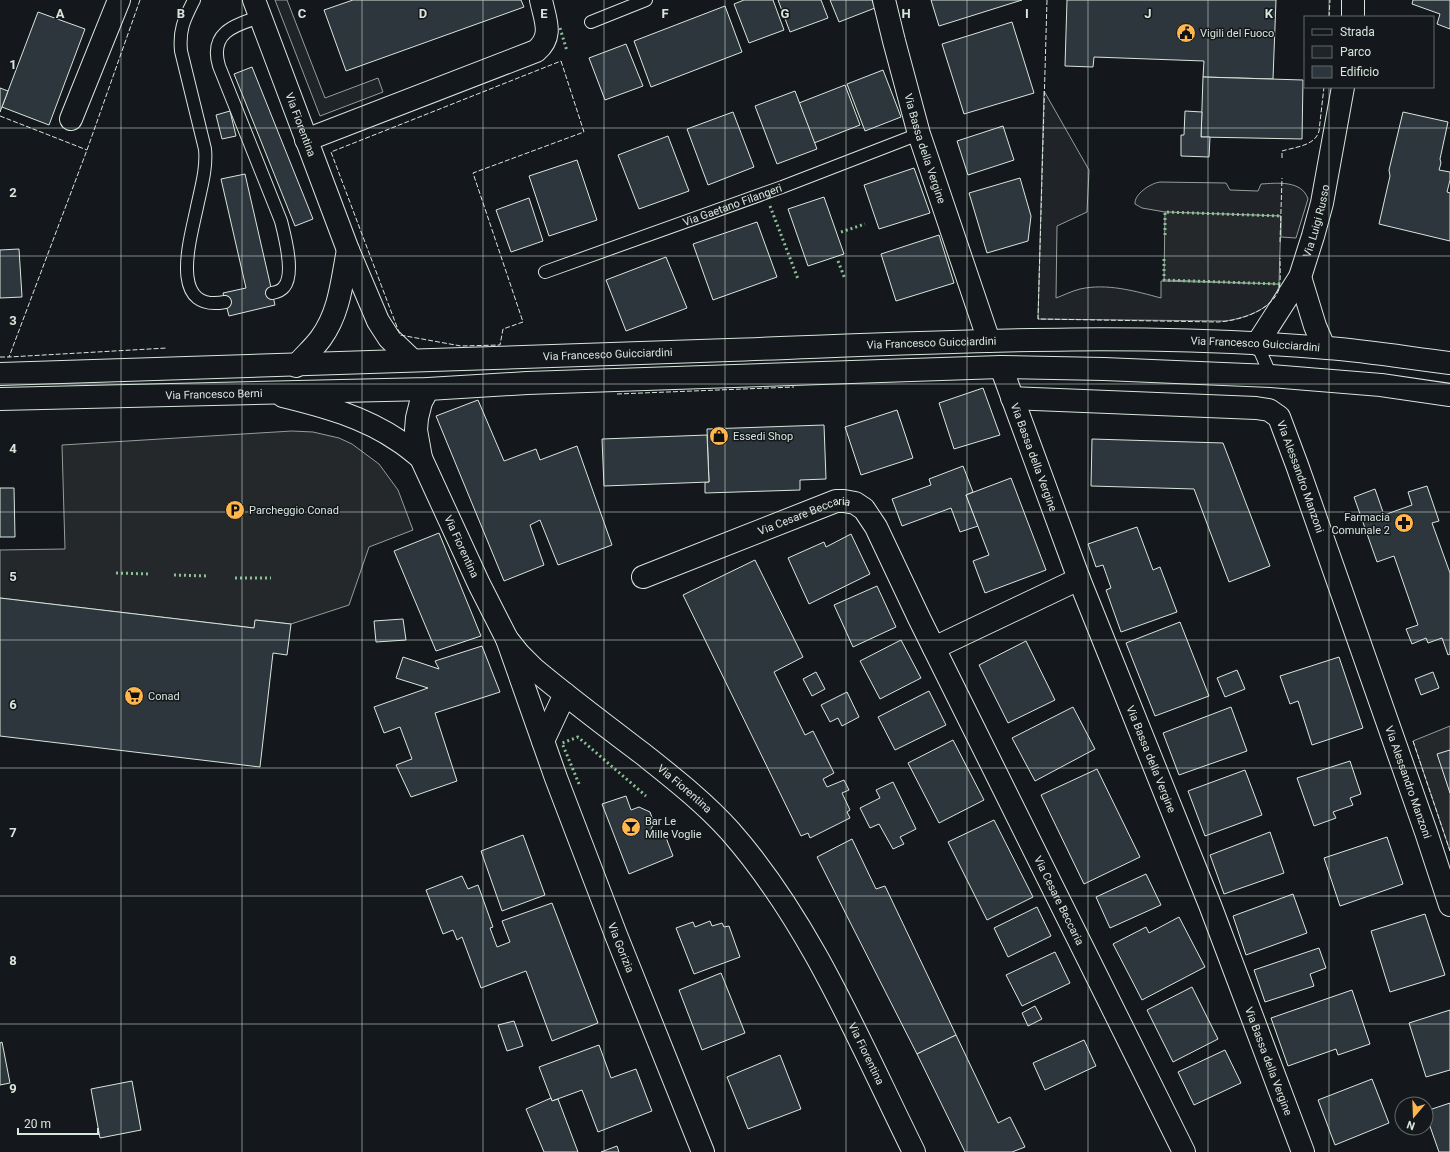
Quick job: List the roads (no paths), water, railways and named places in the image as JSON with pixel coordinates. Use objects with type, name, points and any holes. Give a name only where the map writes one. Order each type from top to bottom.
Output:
[{"type":"street","points":[[71,119],[119,0]]},
{"type":"street","points":[[306,140],[536,51],[542,46],[548,34],[541,0]]},
{"type":"street","name":"Via Bassa della Vergine","points":[[884,0],[919,134],[989,341]]},
{"type":"street","points":[[1352,16],[1353,0]]},
{"type":"street","name":"Via Fiorentina","points":[[257,8],[348,250],[382,329],[396,346],[412,360]]},
{"type":"street","name":"Via Luigi Russo","points":[[1257,344],[1300,278],[1322,203],[1343,88]]},
{"type":"street","points":[[296,366],[321,338],[335,312],[339,299],[348,250]]},
{"type":"street","points":[[1300,278],[1315,326],[1324,347]]},
{"type":"street","name":"Via Francesco Guicciardini","points":[[412,360],[989,341],[1144,339],[1324,347],[1450,363]]},
{"type":"street","points":[[0,374],[296,366],[412,360]]},
{"type":"street","points":[[428,389],[527,383],[1001,367],[1066,367],[1271,376],[1381,385],[1450,395]]},
{"type":"street","name":"Via Bassa della Vergine","points":[[1001,367],[1079,579],[1210,905],[1303,1152]]},
{"type":"street","name":"Via Fiorentina","points":[[428,389],[421,402],[417,418],[416,430],[421,458],[479,584],[507,639],[534,669],[680,783],[730,831],[770,882],[798,924],[838,998],[914,1152]]},
{"type":"street","name":"Via Francesco Berni","points":[[0,399],[428,389]]},
{"type":"street","name":"Via Fiorentina","points":[[273,393],[323,406],[349,415],[399,440],[421,458]]},
{"type":"street","name":"Via Alessandro Manzoni","points":[[1012,398],[1256,408],[1269,410],[1279,417],[1426,832],[1450,905]]},
{"type":"street","name":"Via Cesare Beccaria","points":[[642,577],[836,501],[844,500],[855,503],[864,509],[876,527],[934,648],[1184,1152]]},
{"type":"street","points":[[934,648],[1079,579]]},
{"type":"street","name":"Via Gorizia","points":[[507,639],[543,741],[616,935],[703,1152]]},
{"type":"street","points":[[543,741],[565,694]]},
{"type":"lane","points":[[194,0],[184,21],[180,38],[186,74],[206,157],[198,206],[187,250],[187,270],[190,288],[196,297],[207,302],[225,302]]},
{"type":"lane","points":[[591,22],[646,0]]},
{"type":"lane","points":[[257,8],[231,27],[219,43],[217,54],[220,66],[281,221],[286,239],[288,266],[287,280],[283,288],[272,293]]},
{"type":"lane","name":"Via Gaetano Filangeri","points":[[544,272],[782,187],[919,134]]},
{"type":"lane","points":[[1257,344],[1271,376]]},
{"type":"place","name":"Vigili del Fuoco","points":[[1186,33]]},
{"type":"place","name":"Essedi Shop","points":[[719,436]]},
{"type":"place","name":"Parcheggio Conad","points":[[235,510]]},
{"type":"place","name":"Farmacia Comunale 2","points":[[1404,523]]},
{"type":"place","name":"Conad","points":[[134,696]]},
{"type":"place","name":"Bar Le Mille Voglie","points":[[631,827]]}]
